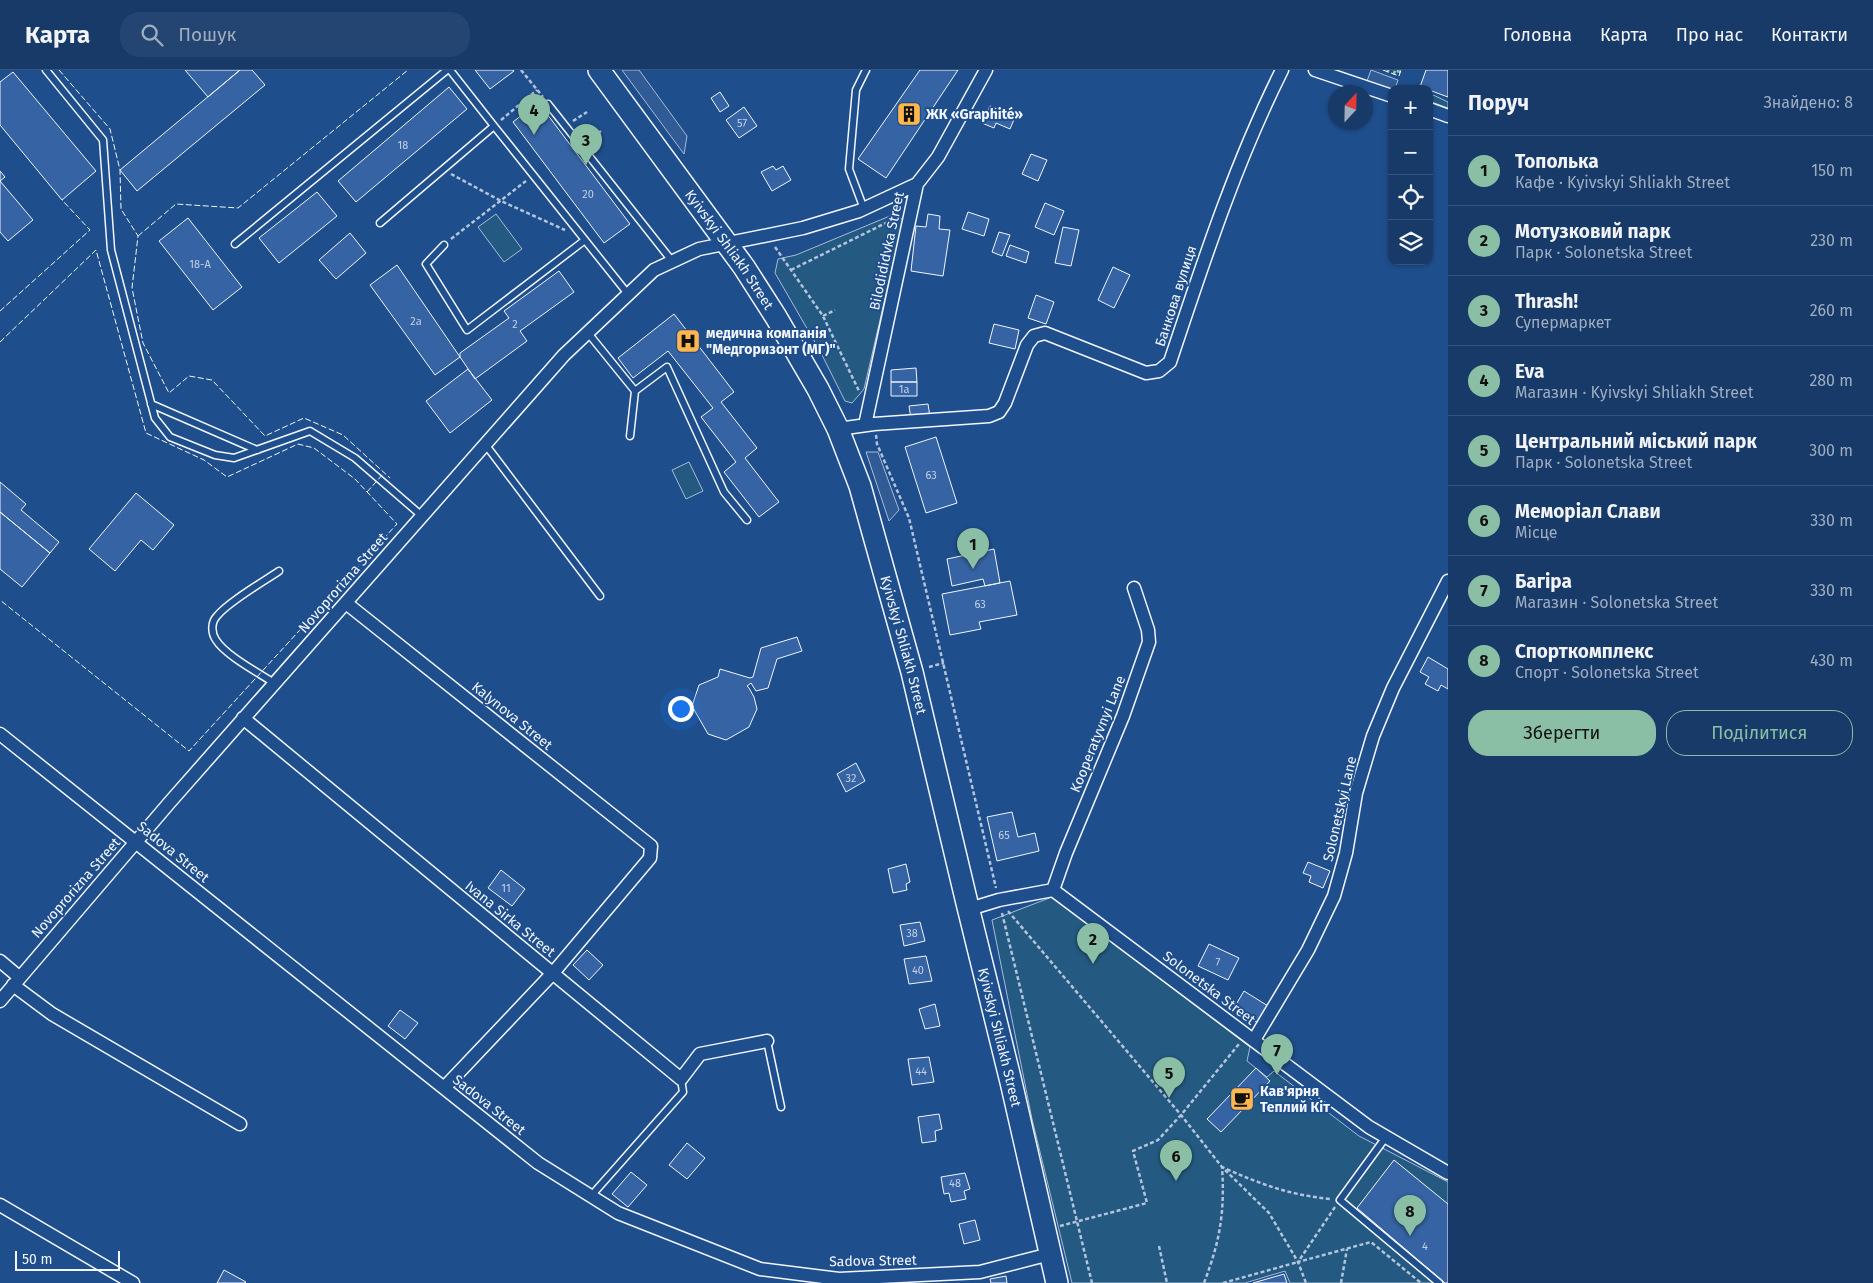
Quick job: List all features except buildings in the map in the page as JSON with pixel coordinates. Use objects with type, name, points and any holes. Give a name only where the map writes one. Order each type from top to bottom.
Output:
[{"type":"highway","name":"Kyivskyi Shliakh Street","points":[[599,70],[727,243],[776,317],[818,388],[838,429],[860,486],[892,594],[912,672],[1011,1082],[1057,1283]]},
{"type":"street","name":"Bilodididvka Street","points":[[870,425],[868,412],[917,184],[938,157],[986,70]]},
{"type":"street","name":"Банкова вулиця","points":[[838,429],[989,416],[999,412],[1005,404],[1027,345],[1034,336],[1045,334],[1146,373],[1159,371],[1170,362],[1209,243],[1237,168],[1282,70]]},
{"type":"street","points":[[1315,70],[1388,95]]},
{"type":"street","points":[[1433,110],[1448,116]]},
{"type":"street","name":"Novoprorizna Street","points":[[0,1001],[243,718],[564,355],[654,270],[699,249],[803,228],[864,209],[917,184]]},
{"type":"street","name":"Solonetskyi Lane","points":[[1250,1038],[1308,950],[1334,896],[1346,853],[1356,793],[1373,736],[1394,688],[1448,581]]},
{"type":"street","name":"Kooperatyvnyi Lane","points":[[1053,890],[1066,853],[1123,716],[1149,642],[1148,630],[1134,588]]},
{"type":"street","name":"Kalynova Street","points":[[346,603],[651,846],[650,858],[553,973]]},
{"type":"street","name":"Ivana Sirka Street","points":[[243,718],[681,1079]]},
{"type":"street","name":"Sadova Street","points":[[0,734],[538,1163],[618,1213],[760,1269],[814,1280],[980,1272],[1050,1254]]},
{"type":"street","points":[[967,903],[976,907],[999,900],[1053,890]]},
{"type":"street","name":"Solonetska Street","points":[[1053,890],[1369,1127],[1448,1173]]},
{"type":"street","points":[[0,962],[16,981],[52,1014],[240,1124]]},
{"type":"street","points":[[444,1088],[553,973]]},
{"type":"street","points":[[681,1079],[700,1054],[767,1041]]},
{"type":"street","points":[[0,1205],[133,1283]]},
{"type":"lane","points":[[46,70],[103,140],[111,250],[155,418],[170,437],[215,455],[234,458],[310,431],[355,458],[422,516]]},
{"type":"lane","points":[[235,244],[448,70],[628,294]]},
{"type":"lane","points":[[864,209],[850,169],[856,90],[866,70]]},
{"type":"lane","points":[[548,104],[672,261]]},
{"type":"lane","points":[[380,223],[494,126]]},
{"type":"lane","points":[[444,244],[426,264],[467,330],[585,240]]},
{"type":"lane","points":[[588,333],[635,391],[630,436]]},
{"type":"lane","points":[[635,391],[667,367],[724,492],[747,520]]},
{"type":"lane","points":[[151,404],[257,450]]},
{"type":"lane","points":[[485,444],[600,596]]},
{"type":"lane","points":[[274,684],[222,648],[214,639],[212,628],[216,616],[224,609],[279,571]]},
{"type":"lane","points":[[767,1041],[781,1107]]},
{"type":"lane","points":[[591,1196],[683,1092],[681,1079]]},
{"type":"lane","points":[[1386,1137],[1340,1200],[1440,1283]]},
{"type":"path","points":[[521,70],[548,104]]},
{"type":"path","points":[[494,126],[537,90]]},
{"type":"path","points":[[566,126],[587,112]]},
{"type":"path","points":[[581,145],[601,130]]},
{"type":"path","points":[[443,170],[501,201],[585,240]]},
{"type":"path","points":[[444,244],[533,175]]},
{"type":"path","points":[[792,270],[896,218]]},
{"type":"path","points":[[766,235],[823,316],[868,412]]},
{"type":"path","points":[[823,316],[835,310]]},
{"type":"path","points":[[870,425],[909,518],[1092,1283]]},
{"type":"path","points":[[999,900],[1181,1115],[1222,1168],[1269,1213],[1298,1262],[1306,1283]]},
{"type":"path","points":[[1044,1230],[1147,1203],[1133,1151],[1158,1140],[1250,1038]]},
{"type":"path","points":[[1222,1168],[1264,1186],[1304,1196],[1340,1200],[1298,1262]]},
{"type":"path","points":[[1204,1283],[1215,1253],[1222,1219],[1222,1168]]},
{"type":"path","points":[[1223,1283],[1371,1242],[1421,1283]]},
{"type":"path","points":[[1158,1246],[1167,1283]]},
{"type":"path","points":[[1340,1283],[1347,1249]]},
{"type":"shaded area","points":[[622,70],[639,70],[687,136],[684,154]]},
{"type":"shaded area","points":[[1371,70],[1398,80],[1396,85],[1388,85],[1388,89],[1367,81]]},
{"type":"shaded area","points":[[1433,95],[1448,102],[1448,108],[1433,102]]},
{"type":"shaded area","points":[[897,213],[903,221],[864,389],[852,403],[845,401],[820,351],[775,273],[778,259],[796,255]]},
{"type":"shaded area","points":[[496,214],[522,249],[504,262],[478,227]]},
{"type":"shaded area","points":[[866,452],[878,452],[899,510],[889,521]]},
{"type":"shaded area","points":[[689,462],[703,491],[686,499],[672,470]]},
{"type":"shaded area","points":[[1052,897],[1250,1047],[1247,1061],[1267,1077],[1274,1071],[1359,1136],[1448,1182],[1448,1283],[1290,1283],[1285,1271],[1245,1283],[1072,1283],[1032,1119],[992,920]]},
{"type":"hedge","points":[[1387,70],[1398,74],[1399,70]]},
{"type":"fence","points":[[59,70],[110,129],[120,170],[121,209],[138,236],[132,288],[143,343],[169,393],[189,376],[212,380],[265,436],[304,418],[343,435],[390,478]]},
{"type":"fence","points":[[138,236],[176,204],[238,208],[408,70]]},
{"type":"fence","points":[[1383,70],[1399,76],[1401,70]]},
{"type":"fence","points":[[0,311],[90,230],[62,200]]},
{"type":"fence","points":[[0,342],[96,250],[146,433],[204,460],[227,477],[298,444],[314,448],[355,479],[397,524],[189,751],[0,600]]},
{"type":"fence","points":[[367,492],[384,473]]},
{"type":"place","name":"ЖК «Graphité»","points":[[909,114]]},
{"type":"place","name":"Eva","points":[[534,135]]},
{"type":"place","name":"Thrash!","points":[[586,165]]},
{"type":"place","name":"медична компанія \"Медгоризонт (МГ)\"","points":[[688,341]]},
{"type":"place","name":"Тополька","points":[[973,569]]},
{"type":"place","name":"Мотузковий парк","points":[[1093,964]]},
{"type":"place","name":"Багіра","points":[[1277,1075]]},
{"type":"place","name":"Центральний міський парк","points":[[1169,1098]]},
{"type":"place","name":"Кав'ярня Теплий Кіт","points":[[1242,1099]]},
{"type":"place","name":"Mеморіал Слави","points":[[1176,1181]]},
{"type":"place","name":"Спорткомплекс","points":[[1410,1236]]}]
